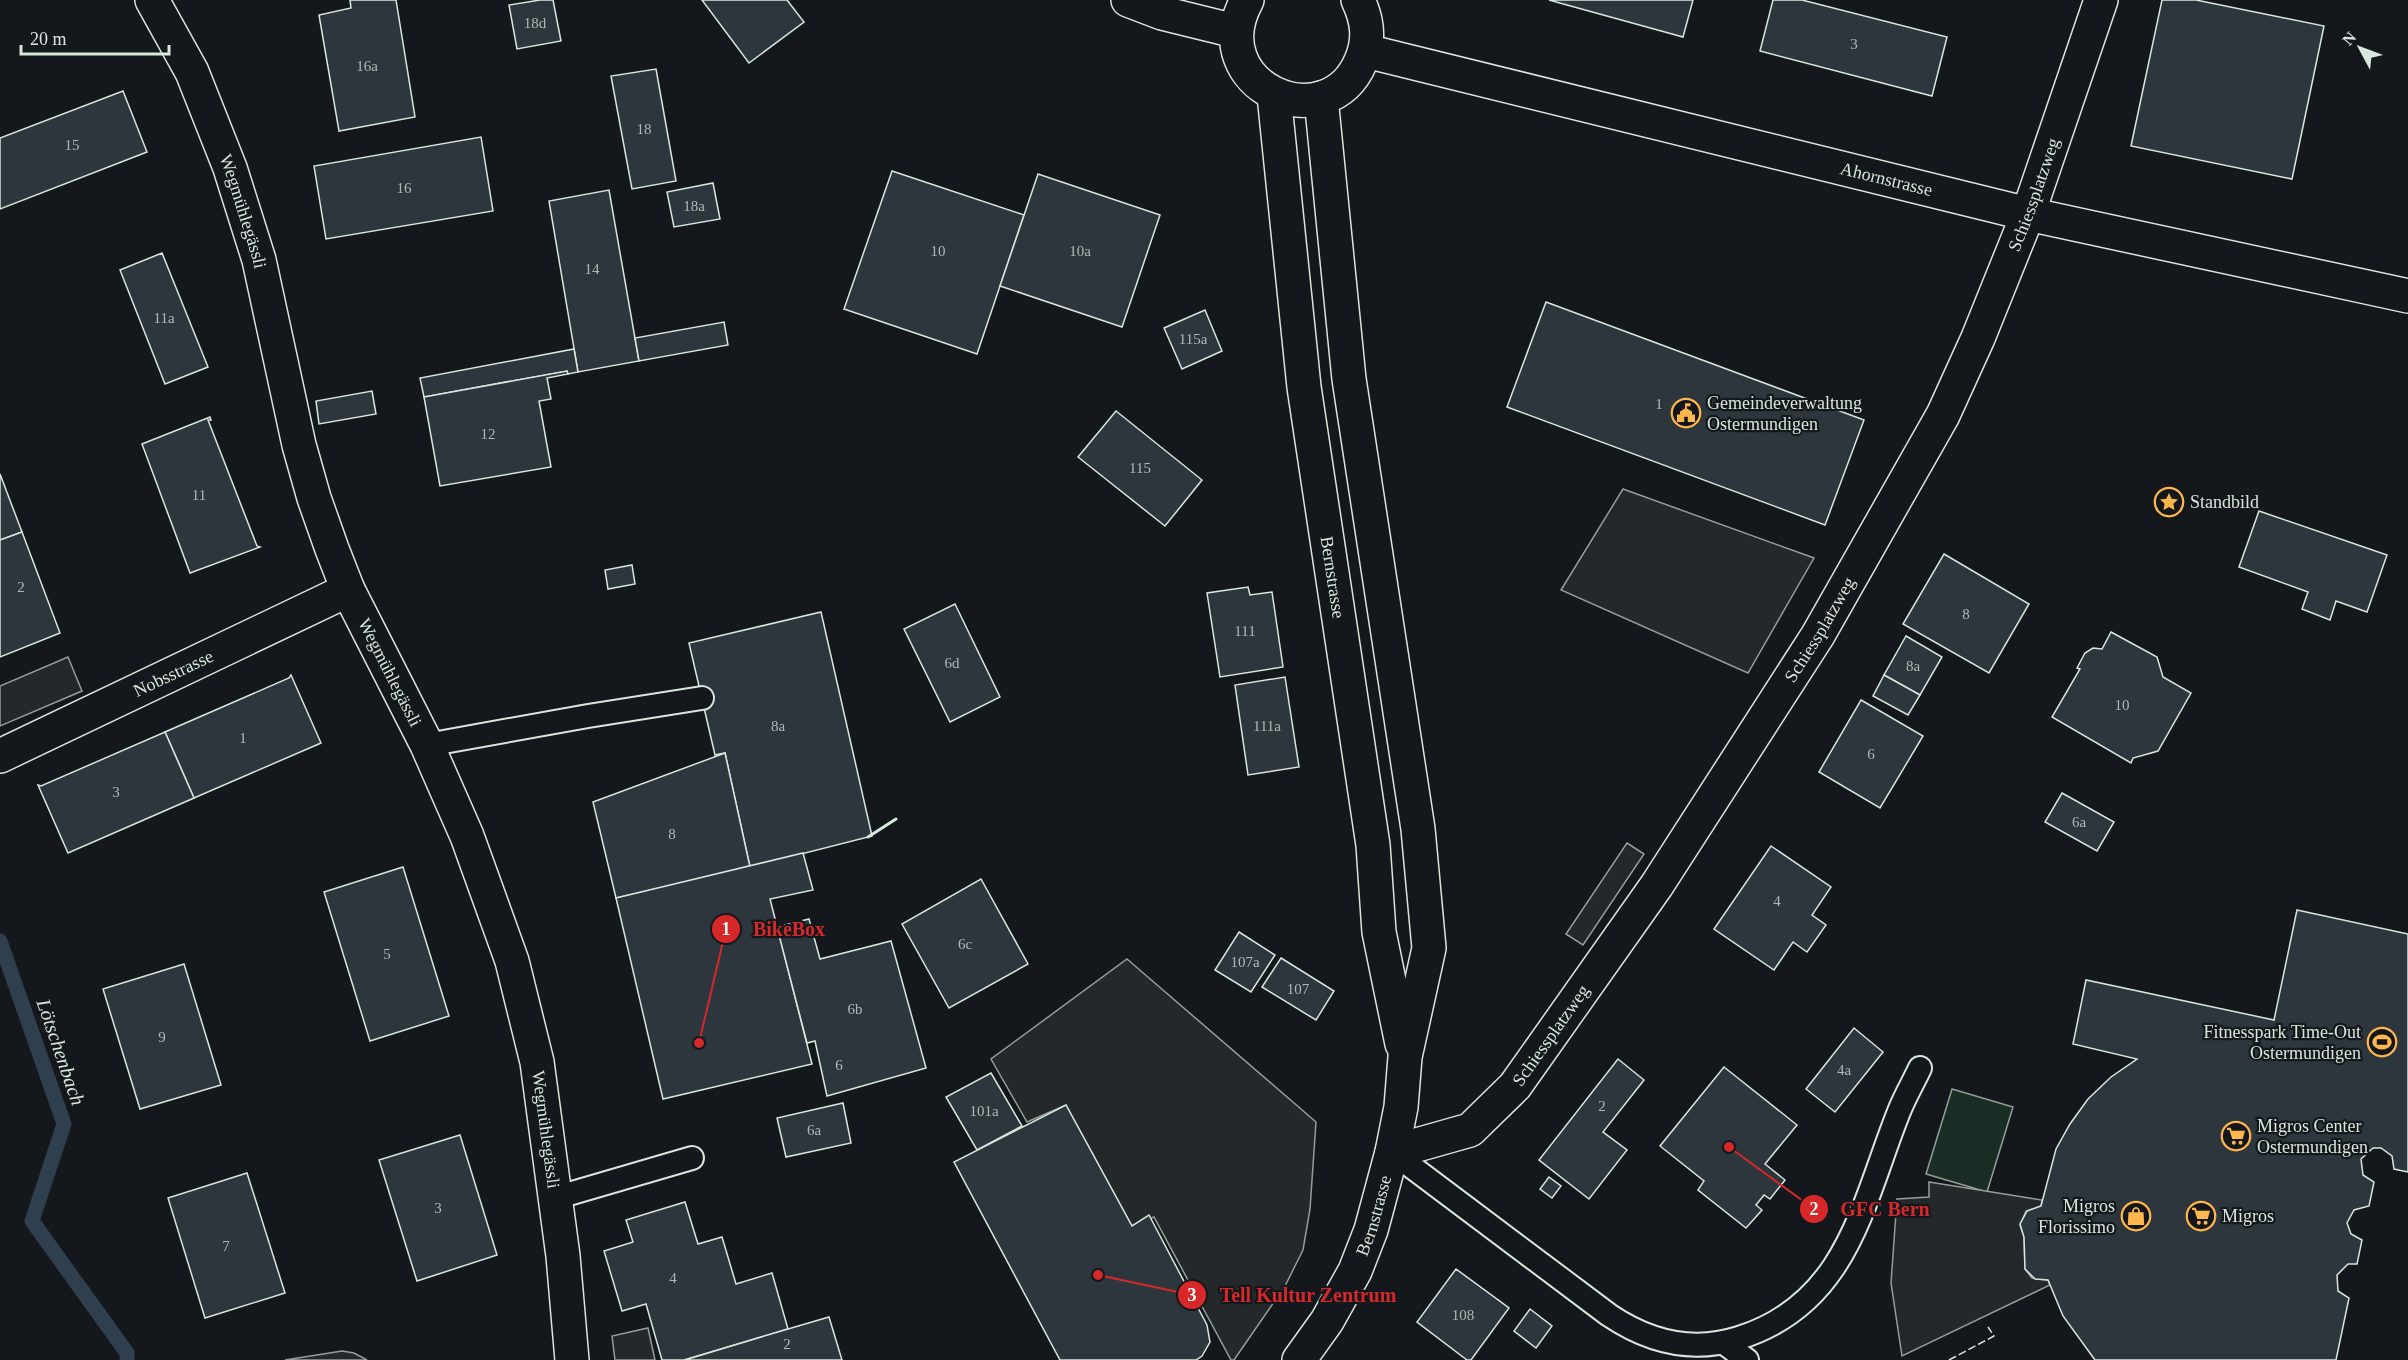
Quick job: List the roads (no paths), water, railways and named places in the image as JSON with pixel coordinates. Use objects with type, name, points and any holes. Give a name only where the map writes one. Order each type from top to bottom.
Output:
[{"type":"street","name":"Wegmühlegässli","points":[[152,0],[192,72],[230,168],[259,260],[314,498],[348,590],[427,746],[467,836],[512,961],[537,1062],[563,1256],[572,1360]]},
{"type":"street","points":[[1128,0],[1162,13],[1235,31]]},
{"type":"street","points":[[1246,0],[1235,31],[1237,50],[1244,67],[1256,83],[1274,95],[1293,100],[1321,98],[1340,88],[1357,70],[1366,51],[1368,29],[1358,0]]},
{"type":"street","name":"Schiessplatzweg","points":[[1392,1152],[1470,1130],[1515,1086],[1657,885],[1818,635],[1942,415],[1978,338],[2028,214],[2101,0]]},
{"type":"street","name":"Ahornstrasse","points":[[1366,51],[2028,214],[2408,296]]},
{"type":"street","name":"Bernstrasse","points":[[1274,95],[1304,387],[1373,845],[1379,932],[1405,1057]]},
{"type":"street","name":"Bernstrasse","points":[[1299,1360],[1327,1321],[1355,1271],[1371,1230],[1392,1152],[1401,1107],[1405,1057],[1429,948],[1421,861],[1349,379],[1321,98]]},
{"type":"street","name":"Nobsstrasse","points":[[0,756],[348,590]]},
{"type":"lane","points":[[427,746],[588,716],[702,698]]},
{"type":"lane","points":[[1392,1152],[1609,1315],[1638,1333],[1662,1342],[1685,1345],[1724,1343],[1776,1322],[1821,1286],[1838,1263],[1863,1214],[1899,1112],[1920,1068]]},
{"type":"lane","points":[[555,1198],[692,1158]]},
{"type":"lane","points":[[1724,1343],[1747,1360]]},
{"type":"waterway","name":"Lötschenbach","points":[[0,941],[64,1124],[32,1221],[127,1353],[127,1360]]},
{"type":"place","name":"Gemeindeverwaltung Ostermundigen","points":[[1686,413]]},
{"type":"place","name":"Standbild","points":[[2169,502]]},
{"type":"place","name":"Fitnesspark Time-Out Ostermundigen","points":[[2382,1042]]},
{"type":"place","name":"BikeBox","points":[[699,1043]]},
{"type":"place","name":"Migros Center Ostermundigen","points":[[2236,1136]]},
{"type":"place","name":"GFC Bern","points":[[1729,1147]]},
{"type":"place","name":"Migros Florissimo","points":[[2136,1216]]},
{"type":"place","name":"Migros","points":[[2201,1216]]},
{"type":"place","name":"Tell Kultur Zentrum","points":[[1098,1275]]}]
